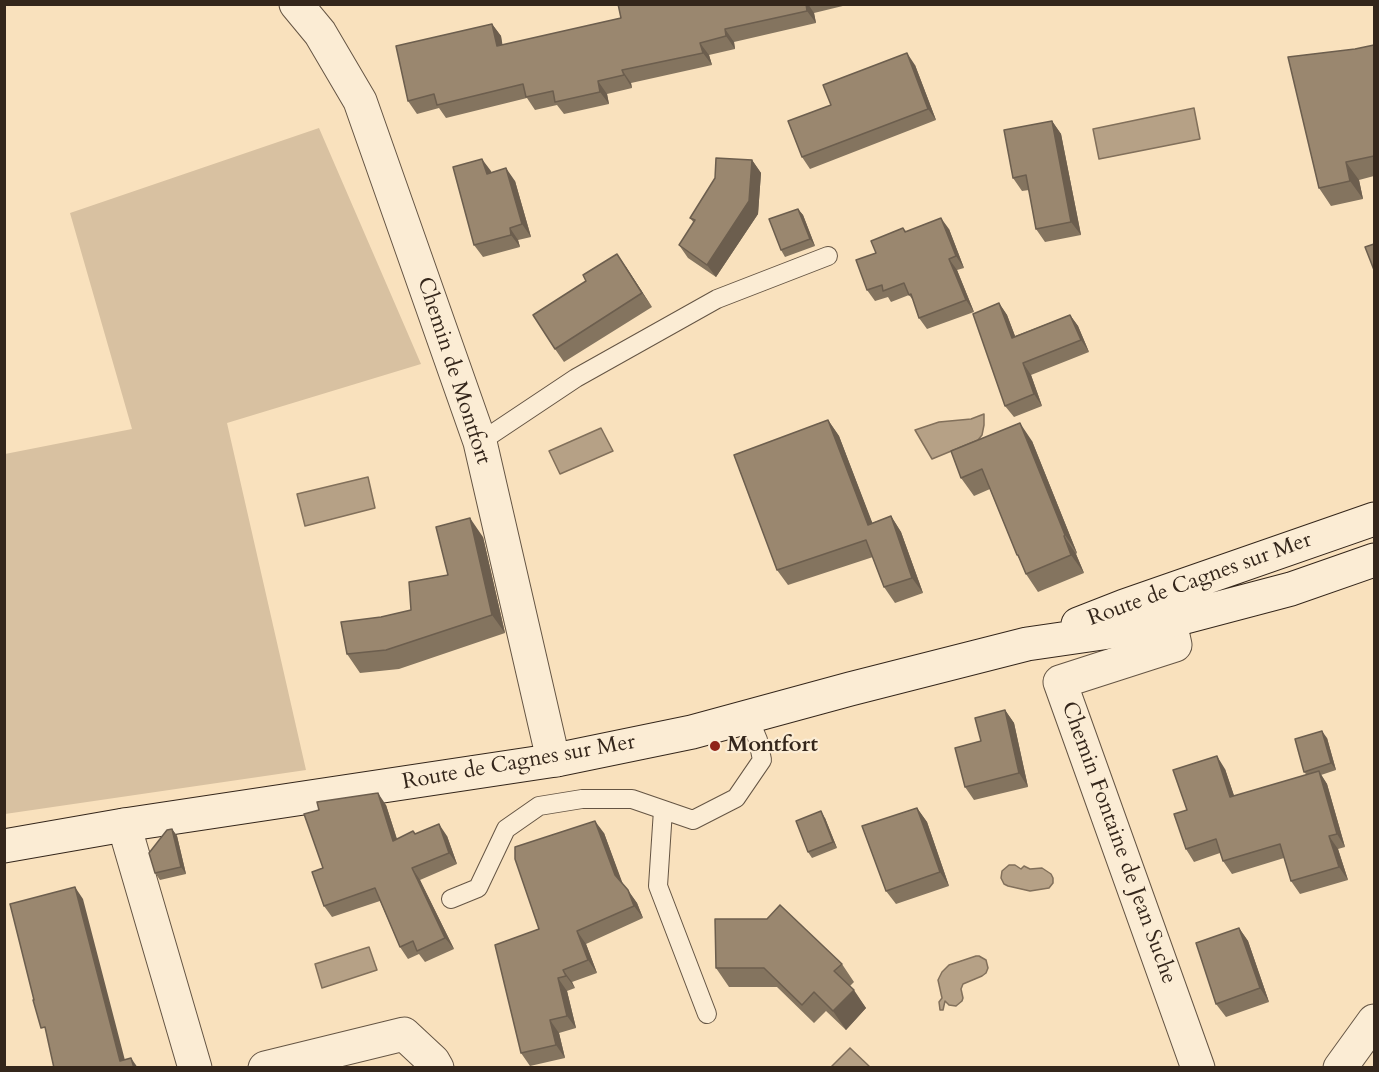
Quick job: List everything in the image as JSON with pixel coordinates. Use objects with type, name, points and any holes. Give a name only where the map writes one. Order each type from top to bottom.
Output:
[{"type":"street","name":"Chemin de Montfort","points":[[296,4],[320,33],[360,101],[480,442],[550,746],[556,760]]},
{"type":"street","name":"Route de Cagnes sur Mer","points":[[4,846],[124,825],[556,760],[692,732],[850,688],[1026,644],[1151,626],[1167,606],[1271,555],[1374,519]]},
{"type":"street","points":[[1271,555],[1312,558],[1374,536]]},
{"type":"street","name":"Route de Cagnes sur Mer","points":[[1167,606],[1291,589],[1374,560]]},
{"type":"street","name":"Chemin Fontaine de Jean Suche","points":[[1167,606],[1175,645],[1060,682],[1198,1068]]},
{"type":"street","points":[[124,825],[195,1068]]},
{"type":"street","points":[[1340,1068],[1374,1021]]},
{"type":"street","points":[[265,1068],[404,1034],[433,1061],[437,1068]]},
{"type":"lane","points":[[480,442],[576,378],[717,299],[828,256]]},
{"type":"lane","points":[[451,899],[478,888],[506,829],[539,806],[582,799],[632,799],[693,820],[736,798],[762,760],[758,740],[748,716]]},
{"type":"lane","points":[[663,810],[658,886],[707,1014]]},
{"type":"shaded area","points":[[1194,108],[1200,139],[1099,159],[1093,129]]},
{"type":"shaded area","points":[[319,128],[421,364],[227,423],[306,770],[5,814],[5,454],[132,429],[70,213]]},
{"type":"shaded area","points":[[984,414],[982,435],[978,440],[932,459],[915,430],[939,422],[971,419]]},
{"type":"shaded area","points":[[601,428],[613,451],[560,474],[549,451]]},
{"type":"shaded area","points":[[368,477],[375,508],[305,526],[297,494]]},
{"type":"shaded area","points":[[1009,865],[1015,865],[1021,869],[1024,866],[1030,869],[1042,868],[1051,874],[1053,883],[1049,888],[1030,891],[1008,886],[1001,878],[1002,871]]},
{"type":"shaded area","points":[[369,947],[377,970],[322,988],[315,964]]},
{"type":"shaded area","points":[[976,956],[986,960],[988,968],[986,973],[963,984],[961,989],[963,998],[956,1006],[949,1005],[945,1001],[943,1010],[940,1010],[939,1002],[942,998],[938,980],[942,972],[949,965]]},
{"type":"shaded area","points":[[850,1048],[870,1067],[831,1067]]},
{"type":"building","points":[[618,4],[806,4],[807,11],[725,29],[726,36],[700,43],[703,53],[622,70],[624,75],[598,81],[600,92],[555,102],[553,91],[526,97],[523,84],[437,105],[434,94],[408,101],[396,46],[492,24],[497,46],[621,18]]},
{"type":"building","points":[[1374,45],[1374,156],[1346,162],[1350,181],[1319,188],[1288,57]]},
{"type":"building","points":[[907,53],[928,109],[802,157],[788,121],[831,105],[823,85]]},
{"type":"building","points":[[1052,121],[1071,222],[1036,229],[1026,175],[1013,178],[1004,130]]},
{"type":"building","points":[[716,158],[752,160],[749,201],[707,265],[679,245],[695,220],[690,218],[715,178]]},
{"type":"building","points":[[482,159],[487,174],[506,168],[522,224],[510,228],[511,235],[474,245],[453,167]]},
{"type":"building","points":[[798,209],[810,239],[781,250],[769,219]]},
{"type":"building","points":[[941,218],[956,256],[949,259],[966,300],[919,318],[911,294],[909,295],[904,283],[883,291],[882,285],[867,290],[856,260],[876,253],[871,241],[903,228],[905,232]]},
{"type":"building","points":[[1374,244],[1374,270],[1365,247]]},
{"type":"building","points":[[617,254],[642,293],[555,349],[533,315],[586,281],[583,275]]},
{"type":"building","points":[[999,303],[1012,338],[1070,315],[1081,340],[1023,363],[1034,394],[1005,406],[973,314]]},
{"type":"building","points":[[828,420],[868,525],[891,516],[912,578],[884,587],[866,540],[777,570],[734,455]]},
{"type":"building","points":[[1020,423],[1071,555],[1026,574],[982,469],[961,478],[951,451]]},
{"type":"building","points":[[470,518],[492,615],[386,650],[347,654],[341,622],[381,617],[411,610],[409,582],[448,575],[436,527]]},
{"type":"building","points":[[1005,710],[1019,773],[965,787],[955,748],[981,741],[975,718]]},
{"type":"building","points":[[1322,731],[1331,763],[1304,772],[1295,739]]},
{"type":"building","points":[[1217,756],[1230,797],[1319,771],[1337,834],[1329,836],[1339,867],[1291,881],[1280,844],[1223,861],[1216,839],[1186,849],[1174,814],[1187,810],[1173,770]]},
{"type":"building","points":[[378,793],[393,841],[413,831],[415,834],[439,824],[449,853],[412,868],[445,938],[417,951],[413,941],[400,947],[375,888],[324,906],[312,872],[323,868],[304,814],[319,810],[317,802]]},
{"type":"building","points":[[917,808],[940,872],[886,891],[862,826]]},
{"type":"building","points":[[821,811],[833,842],[808,852],[796,821]]},
{"type":"building","points":[[595,821],[615,875],[628,890],[634,906],[577,931],[588,960],[563,970],[566,976],[558,978],[567,1016],[550,1020],[556,1045],[521,1053],[495,945],[539,929],[515,859],[515,847]]},
{"type":"building","points":[[172,829],[181,867],[155,873],[149,853],[167,830]]},
{"type":"building","points":[[75,887],[120,1061],[131,1058],[134,1068],[54,1068],[45,1027],[41,1028],[33,1000],[10,904]]},
{"type":"building","points":[[780,905],[842,964],[834,971],[854,990],[833,1011],[814,992],[802,1005],[764,968],[716,968],[715,919],[767,919]]},
{"type":"building","points":[[1239,928],[1260,988],[1216,1004],[1196,943]]},
{"type":"place","name":"Montfort","points":[[715,746]]}]
